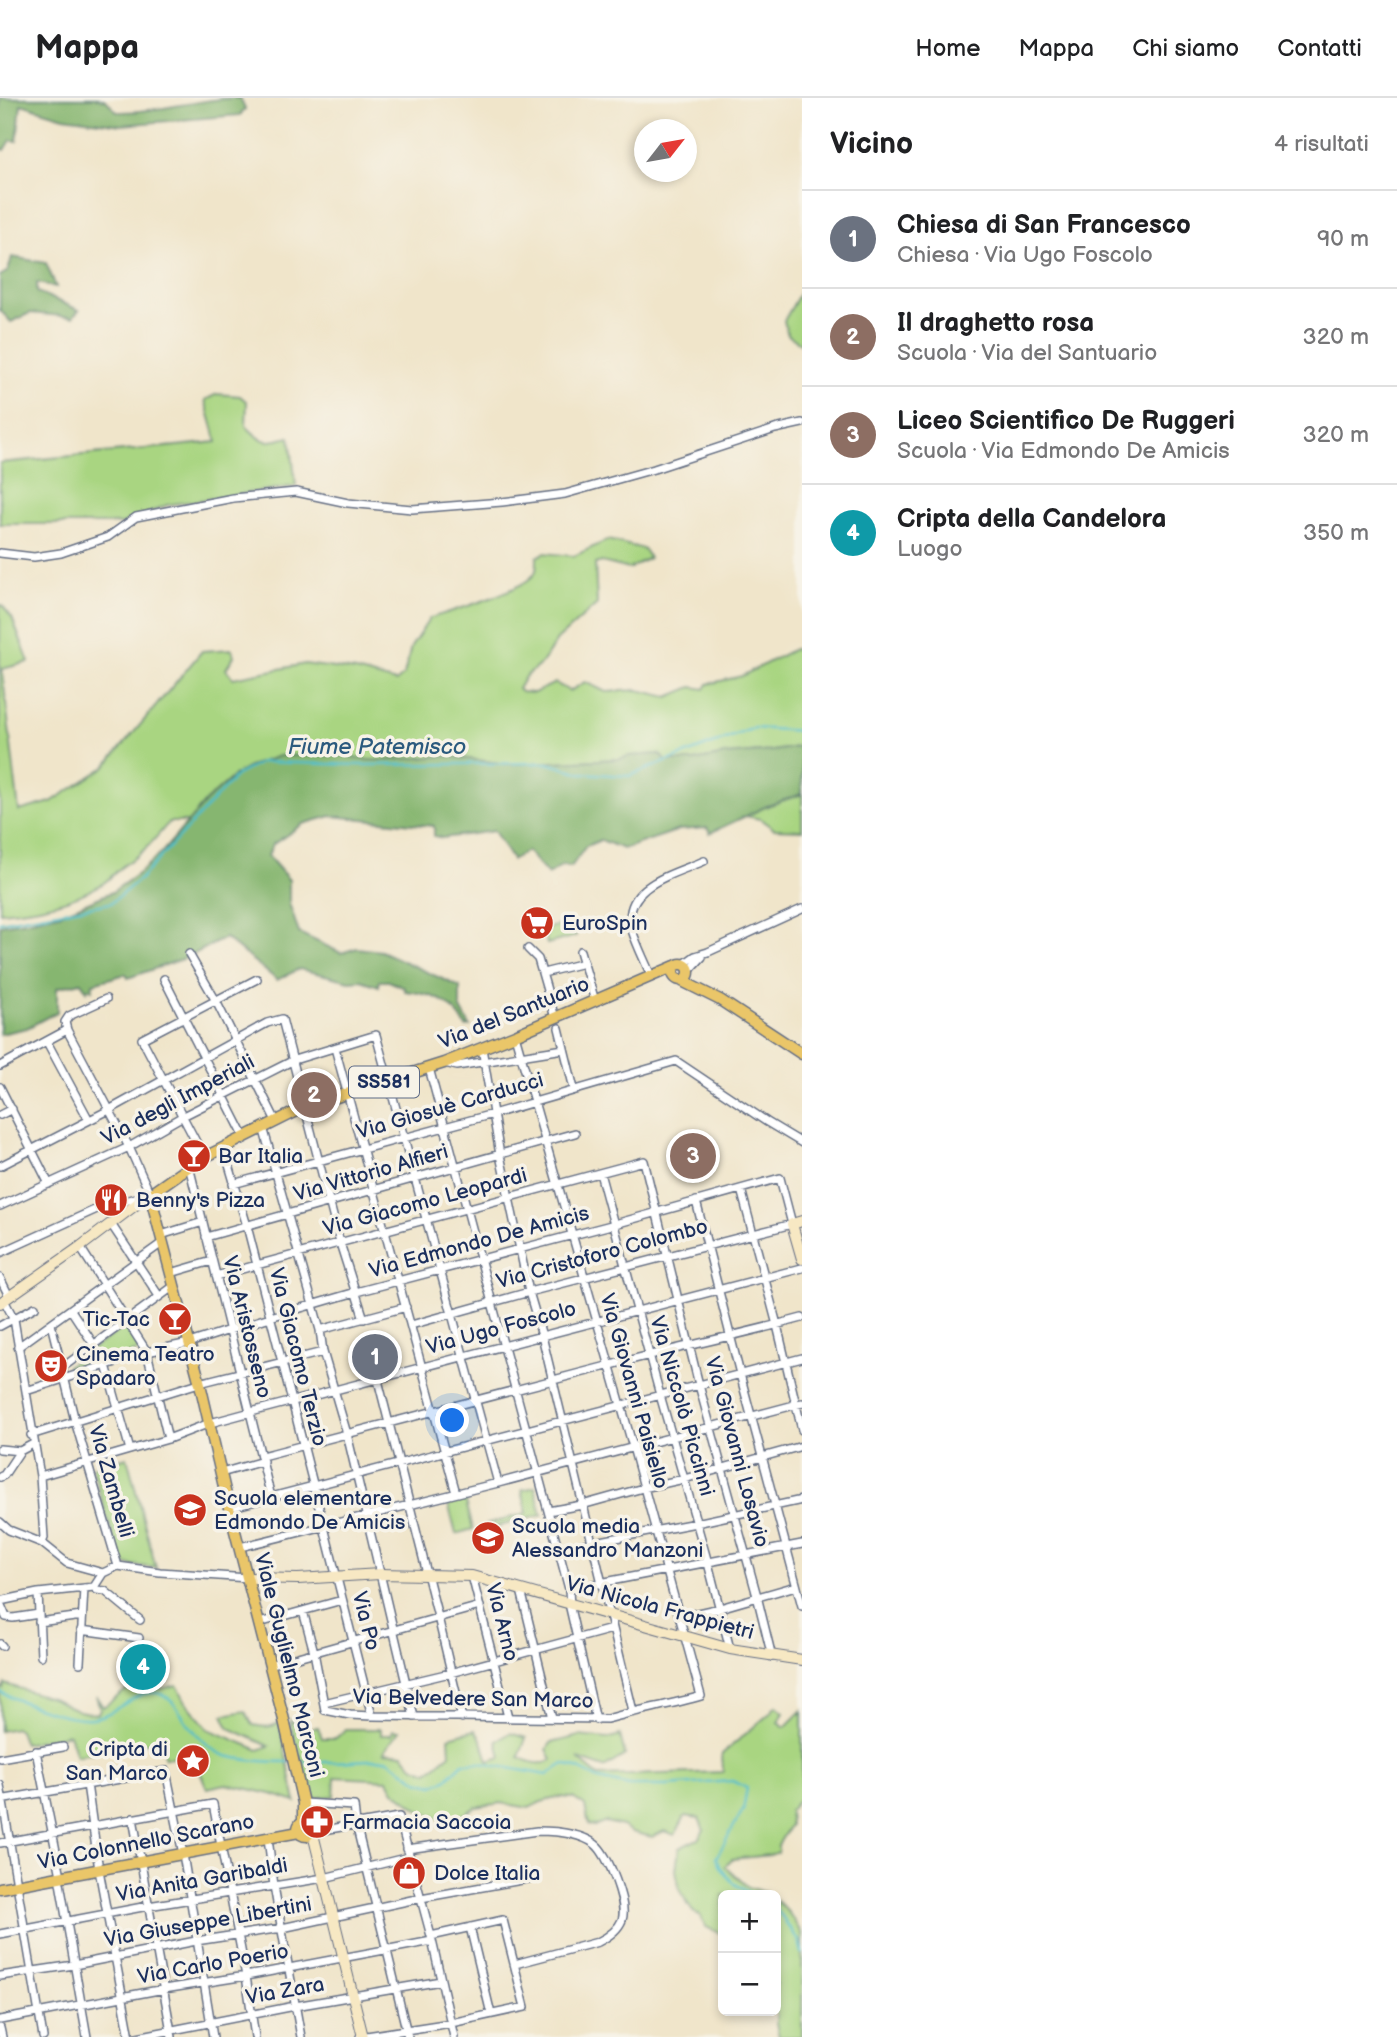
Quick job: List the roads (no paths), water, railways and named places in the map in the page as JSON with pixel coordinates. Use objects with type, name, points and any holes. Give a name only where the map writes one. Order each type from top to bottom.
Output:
[{"type":"main road","name":"Via del Santuario","points":[[150,1194],[204,1157],[305,1107],[444,1063],[515,1035],[557,1023],[595,1001],[652,976],[683,972]]},
{"type":"main road","name":"Via del Santuario","points":[[627,986],[660,980],[683,972]]},
{"type":"main road","points":[[683,972],[707,993],[802,1054]]},
{"type":"main road","name":"Viale Guglielmo Marconi","points":[[150,1194],[284,1720],[303,1803],[303,1821],[299,1823],[299,1832]]},
{"type":"main road","points":[[299,1832],[302,1836],[307,1836],[312,1831],[312,1824],[303,1821]]},
{"type":"main road","name":"Via Colonnello Scarano","points":[[0,1888],[59,1874],[99,1870],[299,1832]]},
{"type":"street","points":[[0,553],[34,557],[61,553],[108,537],[136,517],[233,498],[296,492],[348,503],[412,509],[565,494],[775,429],[802,424]]},
{"type":"street","points":[[652,976],[632,930],[632,911],[636,901],[648,885],[704,861]]},
{"type":"street","name":"Via del Santuario","points":[[683,972],[708,952],[802,909]]},
{"type":"street","points":[[528,949],[538,959],[543,973],[574,1089]]},
{"type":"street","points":[[580,951],[595,1001]]},
{"type":"street","points":[[189,954],[216,1001],[276,1121]]},
{"type":"street","points":[[543,973],[584,963]]},
{"type":"street","points":[[164,979],[244,1136]]},
{"type":"street","points":[[204,1157],[142,1039],[257,979]]},
{"type":"street","points":[[106,999],[69,1016],[65,1022],[150,1194]]},
{"type":"street","points":[[0,1166],[267,1023],[282,1019],[340,1243],[364,1319]]},
{"type":"street","points":[[0,1066],[67,1030]]},
{"type":"street","name":"Via degli Imperiali","points":[[0,1206],[129,1147],[293,1060],[376,1035],[389,1081]]},
{"type":"street","name":"Via Giovanni Paisiello","points":[[515,1035],[701,1696]]},
{"type":"street","points":[[47,1042],[89,1120]]},
{"type":"street","points":[[335,1048],[456,1493]]},
{"type":"street","points":[[482,1048],[499,1155],[529,1292],[633,1712]]},
{"type":"street","points":[[444,1063],[457,1066],[485,1063],[564,1049]]},
{"type":"street","name":"Via Giosuè Carducci","points":[[233,1184],[493,1114],[676,1061],[802,1143]]},
{"type":"street","points":[[429,1068],[569,1590],[576,1640],[596,1720]]},
{"type":"street","points":[[389,1081],[498,1483]]},
{"type":"street","points":[[0,1087],[49,1184]]},
{"type":"street","points":[[0,1115],[12,1109]]},
{"type":"street","points":[[263,1127],[320,1330],[323,1352],[367,1516],[414,1717]]},
{"type":"street","name":"Via Vittorio Alfieri","points":[[206,1237],[575,1133]]},
{"type":"street","name":"Via Giacomo Terzio","points":[[224,1148],[247,1226],[337,1576]]},
{"type":"street","name":"Via Giacomo Leopardi","points":[[216,1276],[644,1161]]},
{"type":"street","name":"Via Giovanni Losavio","points":[[644,1161],[699,1385],[772,1657]]},
{"type":"street","name":"Via Aristosseno","points":[[189,1166],[271,1497]]},
{"type":"street","name":"Via Niccolò Piccinni","points":[[600,1173],[730,1649]]},
{"type":"street","name":"Via Edmondo De Amicis","points":[[26,1391],[147,1352],[189,1343],[313,1304],[780,1178],[797,1223]]},
{"type":"street","points":[[741,1189],[799,1404],[802,1430]]},
{"type":"street","points":[[5,1300],[150,1194]]},
{"type":"street","points":[[0,1253],[99,1208],[150,1194]]},
{"type":"street","points":[[696,1201],[802,1606]]},
{"type":"street","points":[[18,1347],[135,1262],[161,1239],[202,1222]]},
{"type":"street","points":[[797,1223],[802,1259]]},
{"type":"street","name":"Via Cristoforo Colombo","points":[[411,1325],[797,1223]]},
{"type":"street","points":[[111,1224],[159,1296]]},
{"type":"street","points":[[80,1247],[147,1352],[168,1439]]},
{"type":"street","points":[[171,1273],[212,1261]]},
{"type":"street","name":"Via Ugo Foscolo","points":[[40,1476],[168,1439],[210,1423],[802,1268]]},
{"type":"street","points":[[0,1278],[5,1300],[14,1319],[31,1435],[40,1476],[44,1538],[42,1543]]},
{"type":"street","points":[[62,1367],[174,1286]]},
{"type":"street","points":[[0,1326],[34,1307]]},
{"type":"street","points":[[320,1330],[407,1307]]},
{"type":"street","points":[[71,1310],[94,1345]]},
{"type":"street","points":[[221,1473],[303,1445],[802,1318]]},
{"type":"street","name":"Via Zambelli","points":[[51,1324],[75,1421],[118,1566]]},
{"type":"street","points":[[31,1435],[158,1395],[323,1352]]},
{"type":"street","points":[[229,1508],[802,1359]]},
{"type":"street","points":[[106,1366],[130,1450]]},
{"type":"street","points":[[378,1380],[461,1718]]},
{"type":"street","points":[[240,1547],[799,1404]]},
{"type":"street","points":[[0,1477],[20,1451],[33,1444]]},
{"type":"street","points":[[548,1511],[684,1479],[802,1446]]},
{"type":"street","points":[[0,1449],[20,1451]]},
{"type":"street","points":[[558,1549],[802,1500]]},
{"type":"street","points":[[0,1522],[9,1530],[42,1543],[66,1563],[103,1573]]},
{"type":"street","points":[[569,1590],[802,1544]]},
{"type":"street","points":[[94,1587],[103,1573],[118,1566],[248,1578]]},
{"type":"street","name":"Via Nicola Frappietri","points":[[248,1578],[298,1579],[380,1574],[472,1576],[730,1649],[802,1660]]},
{"type":"street","name":"Via Po","points":[[337,1576],[372,1716]]},
{"type":"street","name":"Via Arno","points":[[472,1576],[508,1717]]},
{"type":"street","points":[[680,1617],[796,1586]]},
{"type":"street","points":[[82,1616],[13,1618],[6,1616],[0,1602],[94,1587],[105,1591],[141,1620]]},
{"type":"street","points":[[80,1664],[84,1588]]},
{"type":"street","points":[[521,1590],[552,1718]]},
{"type":"street","points":[[38,1594],[41,1656]]},
{"type":"street","points":[[259,1623],[342,1600]]},
{"type":"street","points":[[269,1665],[480,1606]]},
{"type":"street","points":[[303,1611],[324,1706],[612,1629]]},
{"type":"street","points":[[81,1630],[139,1638]]},
{"type":"street","name":"Via Nicola Frappietri","points":[[772,1657],[802,1655]]},
{"type":"street","name":"Via Belvedere San Marco","points":[[324,1706],[350,1715],[607,1720],[701,1696]]},
{"type":"street","points":[[0,1758],[63,1747]]},
{"type":"street","points":[[36,1751],[53,1833],[87,2037]]},
{"type":"street","points":[[1,1799],[166,1771],[183,1854],[213,2037]]},
{"type":"street","points":[[87,1784],[99,1870],[130,2037]]},
{"type":"street","points":[[0,1785],[43,2037]]},
{"type":"street","points":[[303,1803],[354,1806],[356,1824],[407,2033]]},
{"type":"street","points":[[0,1843],[213,1804],[256,2037]]},
{"type":"street","points":[[454,2037],[450,2023],[421,1898],[399,1817],[312,1831],[362,2037],[407,2033],[450,2023],[525,2007],[515,1964]]},
{"type":"street","points":[[133,1818],[172,2034]]},
{"type":"street","name":"Via Anita Garibaldi","points":[[0,1934],[148,1906],[324,1878],[408,1853],[537,1831],[554,1831],[593,1842],[602,1850],[620,1893],[624,1917],[618,1927],[598,1942],[515,1964]]},
{"type":"street","points":[[268,1838],[301,2037]]},
{"type":"street","name":"Via Giuseppe Libertini","points":[[0,1976],[282,1928],[421,1898],[533,1878]]},
{"type":"street","name":"Via Carlo Poerio","points":[[0,2020],[344,1959],[503,1920],[515,1964]]},
{"type":"street","points":[[470,1927],[491,2014]]},
{"type":"street","name":"Via Zara","points":[[137,2037],[172,2034],[252,2014],[441,1981]]},
{"type":"street","points":[[0,2028],[2,2037]]},
{"type":"waterway","name":"Fiume Patemisco","points":[[0,922],[111,903],[141,878],[237,775],[262,762],[361,765],[547,763],[581,773],[629,776],[754,728],[802,731]]},
{"type":"waterway","points":[[0,1692],[45,1710],[82,1718],[101,1716],[144,1694],[161,1694],[173,1702],[204,1742],[220,1754],[250,1760],[290,1762]]},
{"type":"waterway","points":[[297,1762],[387,1759],[418,1781],[433,1785],[446,1780],[463,1763],[481,1763],[547,1775],[564,1764],[598,1779],[629,1786],[732,1781],[747,1788],[743,1810],[716,1858],[722,1870],[745,1890]]},
{"type":"waterway","points":[[781,1916],[799,1941],[802,1953]]},
{"type":"place","name":"EuroSpin","points":[[537,923]]},
{"type":"place","name":"Il draghetto rosa","points":[[314,1095]]},
{"type":"place","name":"Bar Italia","points":[[194,1156]]},
{"type":"place","name":"Liceo Scientifico De Ruggeri","points":[[693,1156]]},
{"type":"place","name":"Benny's Pizza","points":[[111,1200]]},
{"type":"place","name":"Tic-Tac","points":[[175,1319]]},
{"type":"place","name":"Chiesa di San Francesco","points":[[375,1357]]},
{"type":"place","name":"Cinema Teatro Spadaro","points":[[51,1366]]},
{"type":"place","name":"Scuola elementare Edmondo De Amicis","points":[[190,1510]]},
{"type":"place","name":"Scuola media Alessandro Manzoni","points":[[488,1538]]},
{"type":"place","name":"Cripta della Candelora","points":[[143,1667]]},
{"type":"place","name":"Cripta di San Marco","points":[[193,1761]]},
{"type":"place","name":"Farmacia Saccoia","points":[[317,1822]]},
{"type":"place","name":"Dolce Italia","points":[[409,1873]]}]
